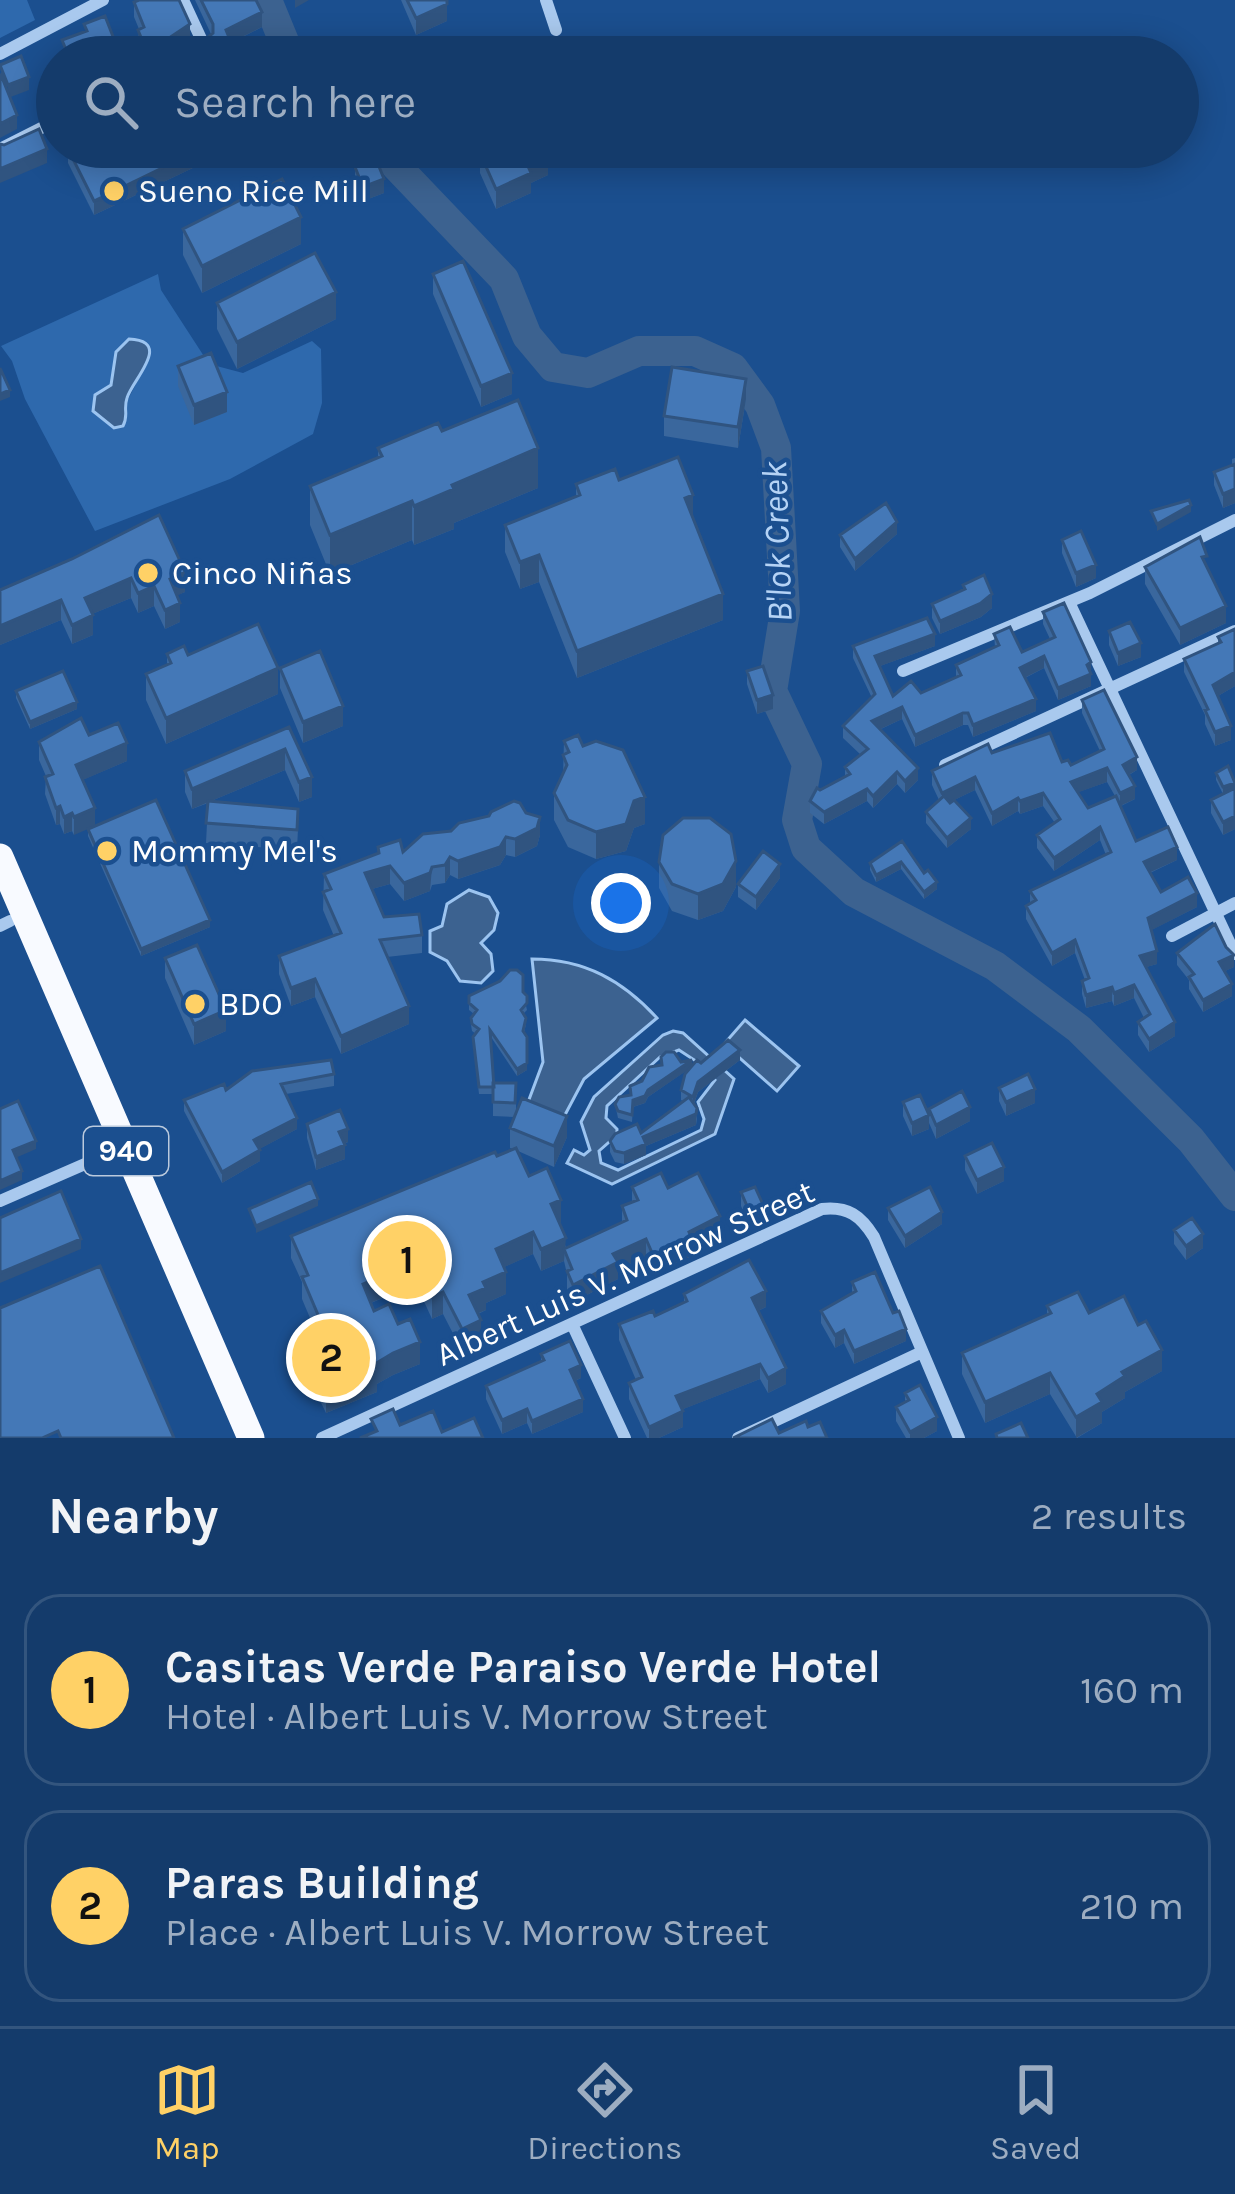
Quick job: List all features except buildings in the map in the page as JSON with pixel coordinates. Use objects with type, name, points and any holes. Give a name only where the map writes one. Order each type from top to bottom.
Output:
[{"type":"highway","name":"940","points":[[0,857],[234,1438]]},
{"type":"highway","name":"940","points":[[3,915],[251,1438]]},
{"type":"street","points":[[0,54],[103,0]]},
{"type":"street","points":[[182,0],[199,36]]},
{"type":"street","points":[[546,0],[556,30]]},
{"type":"street","points":[[0,149],[36,131]]},
{"type":"street","points":[[903,671],[1070,602],[1235,520]]},
{"type":"street","points":[[1070,602],[1235,954]]},
{"type":"street","points":[[945,765],[1235,631]]},
{"type":"street","points":[[1172,936],[1235,903]]},
{"type":"street","points":[[0,1201],[117,1150]]},
{"type":"street","name":"Albert Luis V. Morrow Street","points":[[322,1438],[822,1209],[838,1207],[853,1212],[874,1237],[959,1438]]},
{"type":"street","points":[[573,1326],[625,1438]]},
{"type":"street","points":[[738,1438],[922,1352]]},
{"type":"shaded area","points":[[0,0],[27,0],[35,20],[0,38]]},
{"type":"shaded area","points":[[158,274],[161,290],[209,364],[243,373],[312,341],[321,349],[322,403],[313,434],[230,479],[95,531],[1,346]],"holes":[[[146,365],[125,405],[95,395],[111,385],[116,371]]]},
{"type":"shaded area","points":[[129,339],[142,341],[149,354],[127,398],[123,426],[114,428],[93,411],[95,395],[111,385],[116,352]]},
{"type":"shaded area","points":[[469,890],[489,897],[498,913],[494,930],[481,943],[491,954],[493,971],[481,983],[460,981],[447,961],[430,952],[430,931],[442,926],[447,904]]},
{"type":"shaded area","points":[[532,959],[569,963],[602,975],[631,993],[657,1018],[584,1079],[558,1128],[524,1113],[543,1062]]},
{"type":"shaded area","points":[[745,1020],[799,1066],[777,1091],[724,1044]]},
{"type":"shaded area","points":[[683,1033],[734,1079],[715,1134],[612,1184],[567,1163],[574,1150],[584,1155],[590,1150],[581,1122],[594,1097],[663,1035]],"holes":[[[679,1050],[715,1080],[698,1102],[704,1119],[701,1130],[618,1170],[601,1163],[599,1151],[617,1135],[606,1118],[607,1106],[660,1057]]]},
{"type":"waterway","name":"B'lok Creek","points":[[267,0],[282,36]]},
{"type":"waterway","name":"B'lok Creek","points":[[398,168],[504,279],[527,336],[553,367],[588,373],[639,351],[695,351],[733,368],[760,405],[776,448],[785,611],[772,691],[807,764],[797,820],[806,848],[854,892],[995,966],[1079,1029],[1191,1140],[1235,1196]]},
{"type":"place","name":"Sueno Rice Mill","points":[[114,191]]},
{"type":"place","name":"Cinco Niñas","points":[[148,573]]},
{"type":"place","name":"Mommy Mel's","points":[[107,851]]},
{"type":"place","name":"BDO","points":[[195,1004]]},
{"type":"place","name":"Casitas Verde Paraiso Verde Hotel","points":[[407,1260]]},
{"type":"place","name":"Paras Building","points":[[331,1358]]}]
